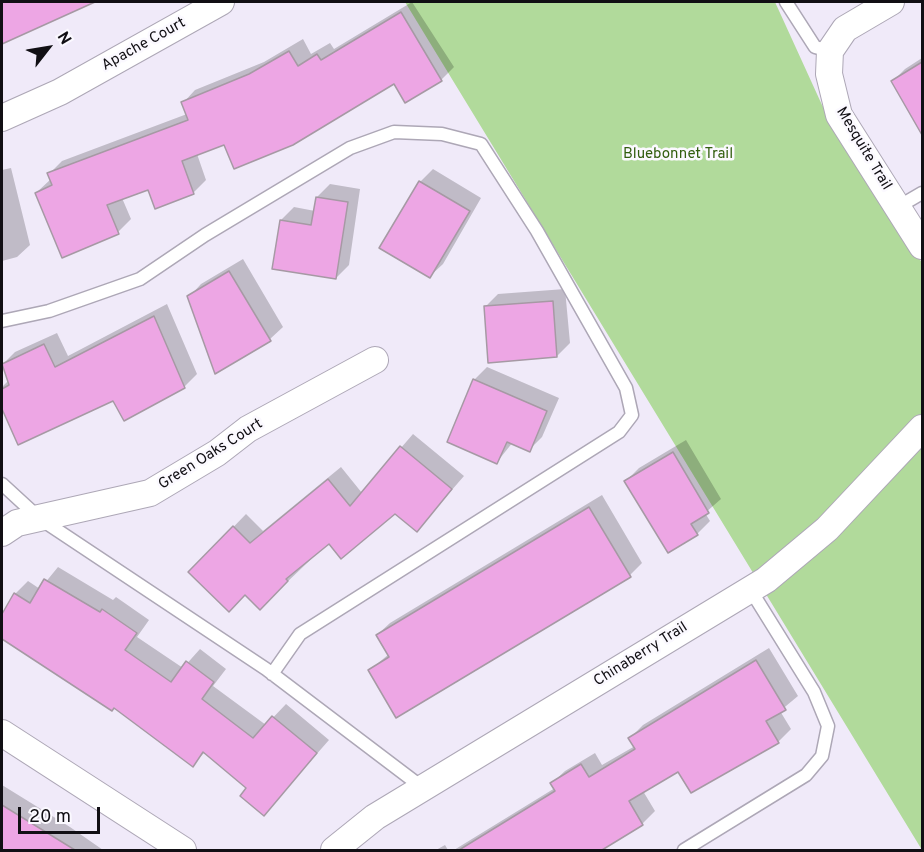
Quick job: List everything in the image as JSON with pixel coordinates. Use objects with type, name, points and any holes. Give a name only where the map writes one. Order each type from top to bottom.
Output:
[{"type":"street","name":"Apache Court","points":[[2,118],[60,92],[222,2]]},
{"type":"street","points":[[830,51],[845,29],[891,2]]},
{"type":"street","name":"Mesquite Trail","points":[[830,51],[829,74],[839,115],[922,246]]},
{"type":"street","name":"Green Oaks Court","points":[[2,533],[17,524],[39,518],[150,493],[217,453],[248,429],[375,360]]},
{"type":"street","name":"Chinaberry Trail","points":[[334,850],[375,817],[750,589],[794,558],[827,530],[922,428]]},
{"type":"street","points":[[2,733],[183,850]]},
{"type":"lane","points":[[786,2],[815,47],[830,51]]},
{"type":"lane","points":[[2,321],[49,311],[140,279],[205,235],[350,148],[394,132],[442,134],[481,144],[537,231],[626,388],[632,415],[619,432],[602,444],[300,634],[272,674]]},
{"type":"lane","points":[[898,207],[922,193]]},
{"type":"lane","points":[[2,484],[39,518],[272,674],[423,788]]},
{"type":"lane","points":[[684,850],[806,775],[822,756],[828,726],[814,692],[750,589]]},
{"type":"green space","name":"Bluebonnet Trail","points":[[405,2],[775,2],[822,105],[922,263],[922,850]]},
{"type":"building","points":[[2,2],[95,2],[2,44]]},
{"type":"building","points":[[401,12],[442,81],[405,103],[394,84],[293,145],[234,169],[224,145],[182,161],[194,194],[155,209],[148,190],[107,205],[119,234],[62,258],[35,193],[52,185],[47,173],[188,120],[181,102],[249,74],[289,51],[298,66],[317,54],[321,60]]},
{"type":"building","points":[[922,62],[922,135],[891,81]]},
{"type":"building","points":[[419,181],[470,211],[430,278],[379,248]]},
{"type":"building","points":[[316,197],[348,202],[336,279],[272,269],[280,220],[311,225]]},
{"type":"building","points":[[229,271],[271,341],[215,374],[187,296]]},
{"type":"building","points":[[553,301],[557,357],[488,363],[484,306]]},
{"type":"building","points":[[154,316],[185,388],[124,421],[113,401],[18,445],[2,409],[2,389],[9,385],[2,364],[44,344],[55,367]]},
{"type":"building","points":[[473,379],[547,411],[530,452],[507,442],[497,464],[447,442]]},
{"type":"building","points":[[400,446],[452,489],[417,532],[395,514],[341,559],[329,544],[286,579],[288,581],[260,610],[245,595],[229,612],[188,572],[233,526],[250,543],[328,479],[350,506]]},
{"type":"building","points":[[673,452],[709,513],[691,524],[698,535],[668,553],[624,481]]},
{"type":"building","points":[[589,507],[631,577],[396,718],[368,670],[389,657],[376,635]]},
{"type":"building","points":[[44,579],[100,612],[102,609],[137,633],[125,650],[171,682],[186,661],[214,682],[202,699],[253,738],[272,716],[317,753],[264,816],[240,796],[246,788],[203,752],[193,767],[114,708],[112,711],[2,639],[2,614],[14,593],[30,603]]},
{"type":"building","points":[[756,660],[786,710],[766,721],[779,743],[691,793],[678,772],[629,801],[643,825],[602,850],[459,850],[555,791],[550,783],[581,764],[589,777],[635,749],[628,738]]},
{"type":"building","points":[[2,805],[75,850],[2,850]]}]
